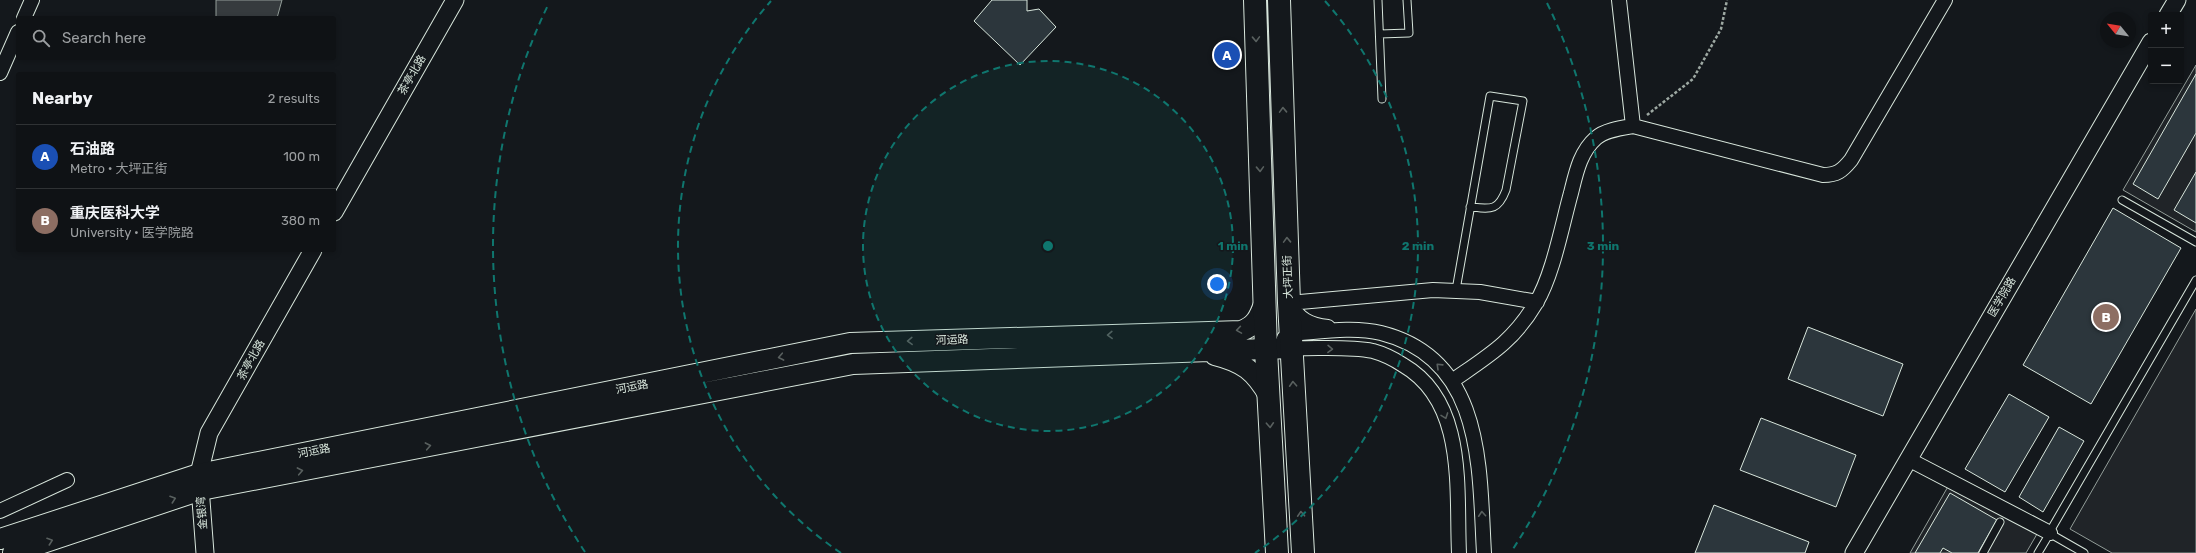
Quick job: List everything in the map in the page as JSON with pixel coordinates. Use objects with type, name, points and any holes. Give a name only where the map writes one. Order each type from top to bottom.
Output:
[{"type":"main road","points":[[1255,0],[1264,304],[1277,553]]},
{"type":"main road","name":"大坪正街","points":[[1280,0],[1289,303],[1303,553]]},
{"type":"main road","name":"河运路","points":[[0,539],[200,482],[850,343],[1241,331],[1250,328],[1256,322],[1264,304]]},
{"type":"main road","name":"河运路","points":[[13,553],[200,482],[853,364],[1266,350],[1291,341]]},
{"type":"main road","points":[[1202,352],[1234,360],[1245,367],[1261,382],[1269,396]]},
{"type":"street","points":[[25,16],[32,0]]},
{"type":"street","name":"茶亭北路","points":[[336,208],[455,0]]},
{"type":"street","points":[[1619,0],[1633,126]]},
{"type":"street","points":[[1452,381],[1504,345],[1522,326],[1537,302],[1549,271],[1578,168],[1585,151],[1596,137],[1614,129],[1633,126],[1823,175],[1835,175],[1843,170],[1851,160],[1945,0]]},
{"type":"street","points":[[2170,12],[2178,0]]},
{"type":"street","points":[[0,73],[16,37]]},
{"type":"street","name":"医学院路","points":[[1854,553],[2148,47]]},
{"type":"street","name":"茶亭北路","points":[[200,482],[209,433],[312,252]]},
{"type":"street","points":[[1289,303],[1433,290],[1456,290],[1537,302]]},
{"type":"street","points":[[1289,303],[1300,318],[1314,325],[1381,333],[1402,341],[1422,352],[1440,366],[1452,381],[1465,402],[1478,456],[1484,553]]},
{"type":"street","points":[[1291,341],[1361,331]]},
{"type":"street","points":[[1291,341],[1375,352],[1394,359],[1424,380],[1437,397],[1451,434],[1455,459],[1459,553]]},
{"type":"street","points":[[1908,459],[2050,533]]},
{"type":"street","points":[[0,511],[67,480]]},
{"type":"street","name":"金银湾","points":[[200,482],[205,553]]},
{"type":"lane","points":[[1378,0],[1382,100]]},
{"type":"lane","points":[[1380,34],[1409,33],[1408,0]]},
{"type":"lane","points":[[1456,290],[1470,207],[1490,96],[1522,101],[1506,190],[1502,200],[1496,207],[1488,209],[1470,207]]},
{"type":"lane","points":[[2122,200],[2196,242]]},
{"type":"lane","points":[[2038,553],[2196,280]]},
{"type":"lane","points":[[1982,553],[2000,522]]},
{"type":"lane","points":[[2050,533],[2084,553]]},
{"type":"path","points":[[1633,126],[1693,79],[1721,29],[1727,0]]},
{"type":"shaded area","points":[[216,0],[282,0],[278,16],[216,16]]},
{"type":"shaded area","points":[[2196,65],[2196,232],[2123,190]]},
{"type":"shaded area","points":[[2196,309],[2196,553],[2112,553],[2070,529]]},
{"type":"shaded area","points":[[1950,483],[2037,534],[2026,553],[1910,553]]},
{"type":"building","points":[[992,0],[1027,0],[1027,11],[1039,9],[1056,27],[1020,65],[974,21]]},
{"type":"building","points":[[2196,74],[2196,133],[2158,199],[2133,184]]},
{"type":"building","points":[[2196,172],[2196,223],[2174,210]]},
{"type":"building","points":[[2113,208],[2181,248],[2091,404],[2023,365]]},
{"type":"building","points":[[1808,327],[1903,364],[1883,416],[1788,379]]},
{"type":"building","points":[[2009,394],[2049,417],[2005,492],[1965,469]]},
{"type":"building","points":[[1761,418],[1856,455],[1836,507],[1740,470]]},
{"type":"building","points":[[2059,427],[2084,441],[2043,512],[2019,497]]},
{"type":"building","points":[[1950,493],[1997,520],[1978,553],[1952,553],[1943,548],[1940,553],[1915,553]]},
{"type":"building","points":[[1714,505],[1809,542],[1805,553],[1695,553]]},
{"type":"place","name":"石油路","points":[[1227,55]]},
{"type":"place","name":"重庆医科大学","points":[[2106,317]]}]
